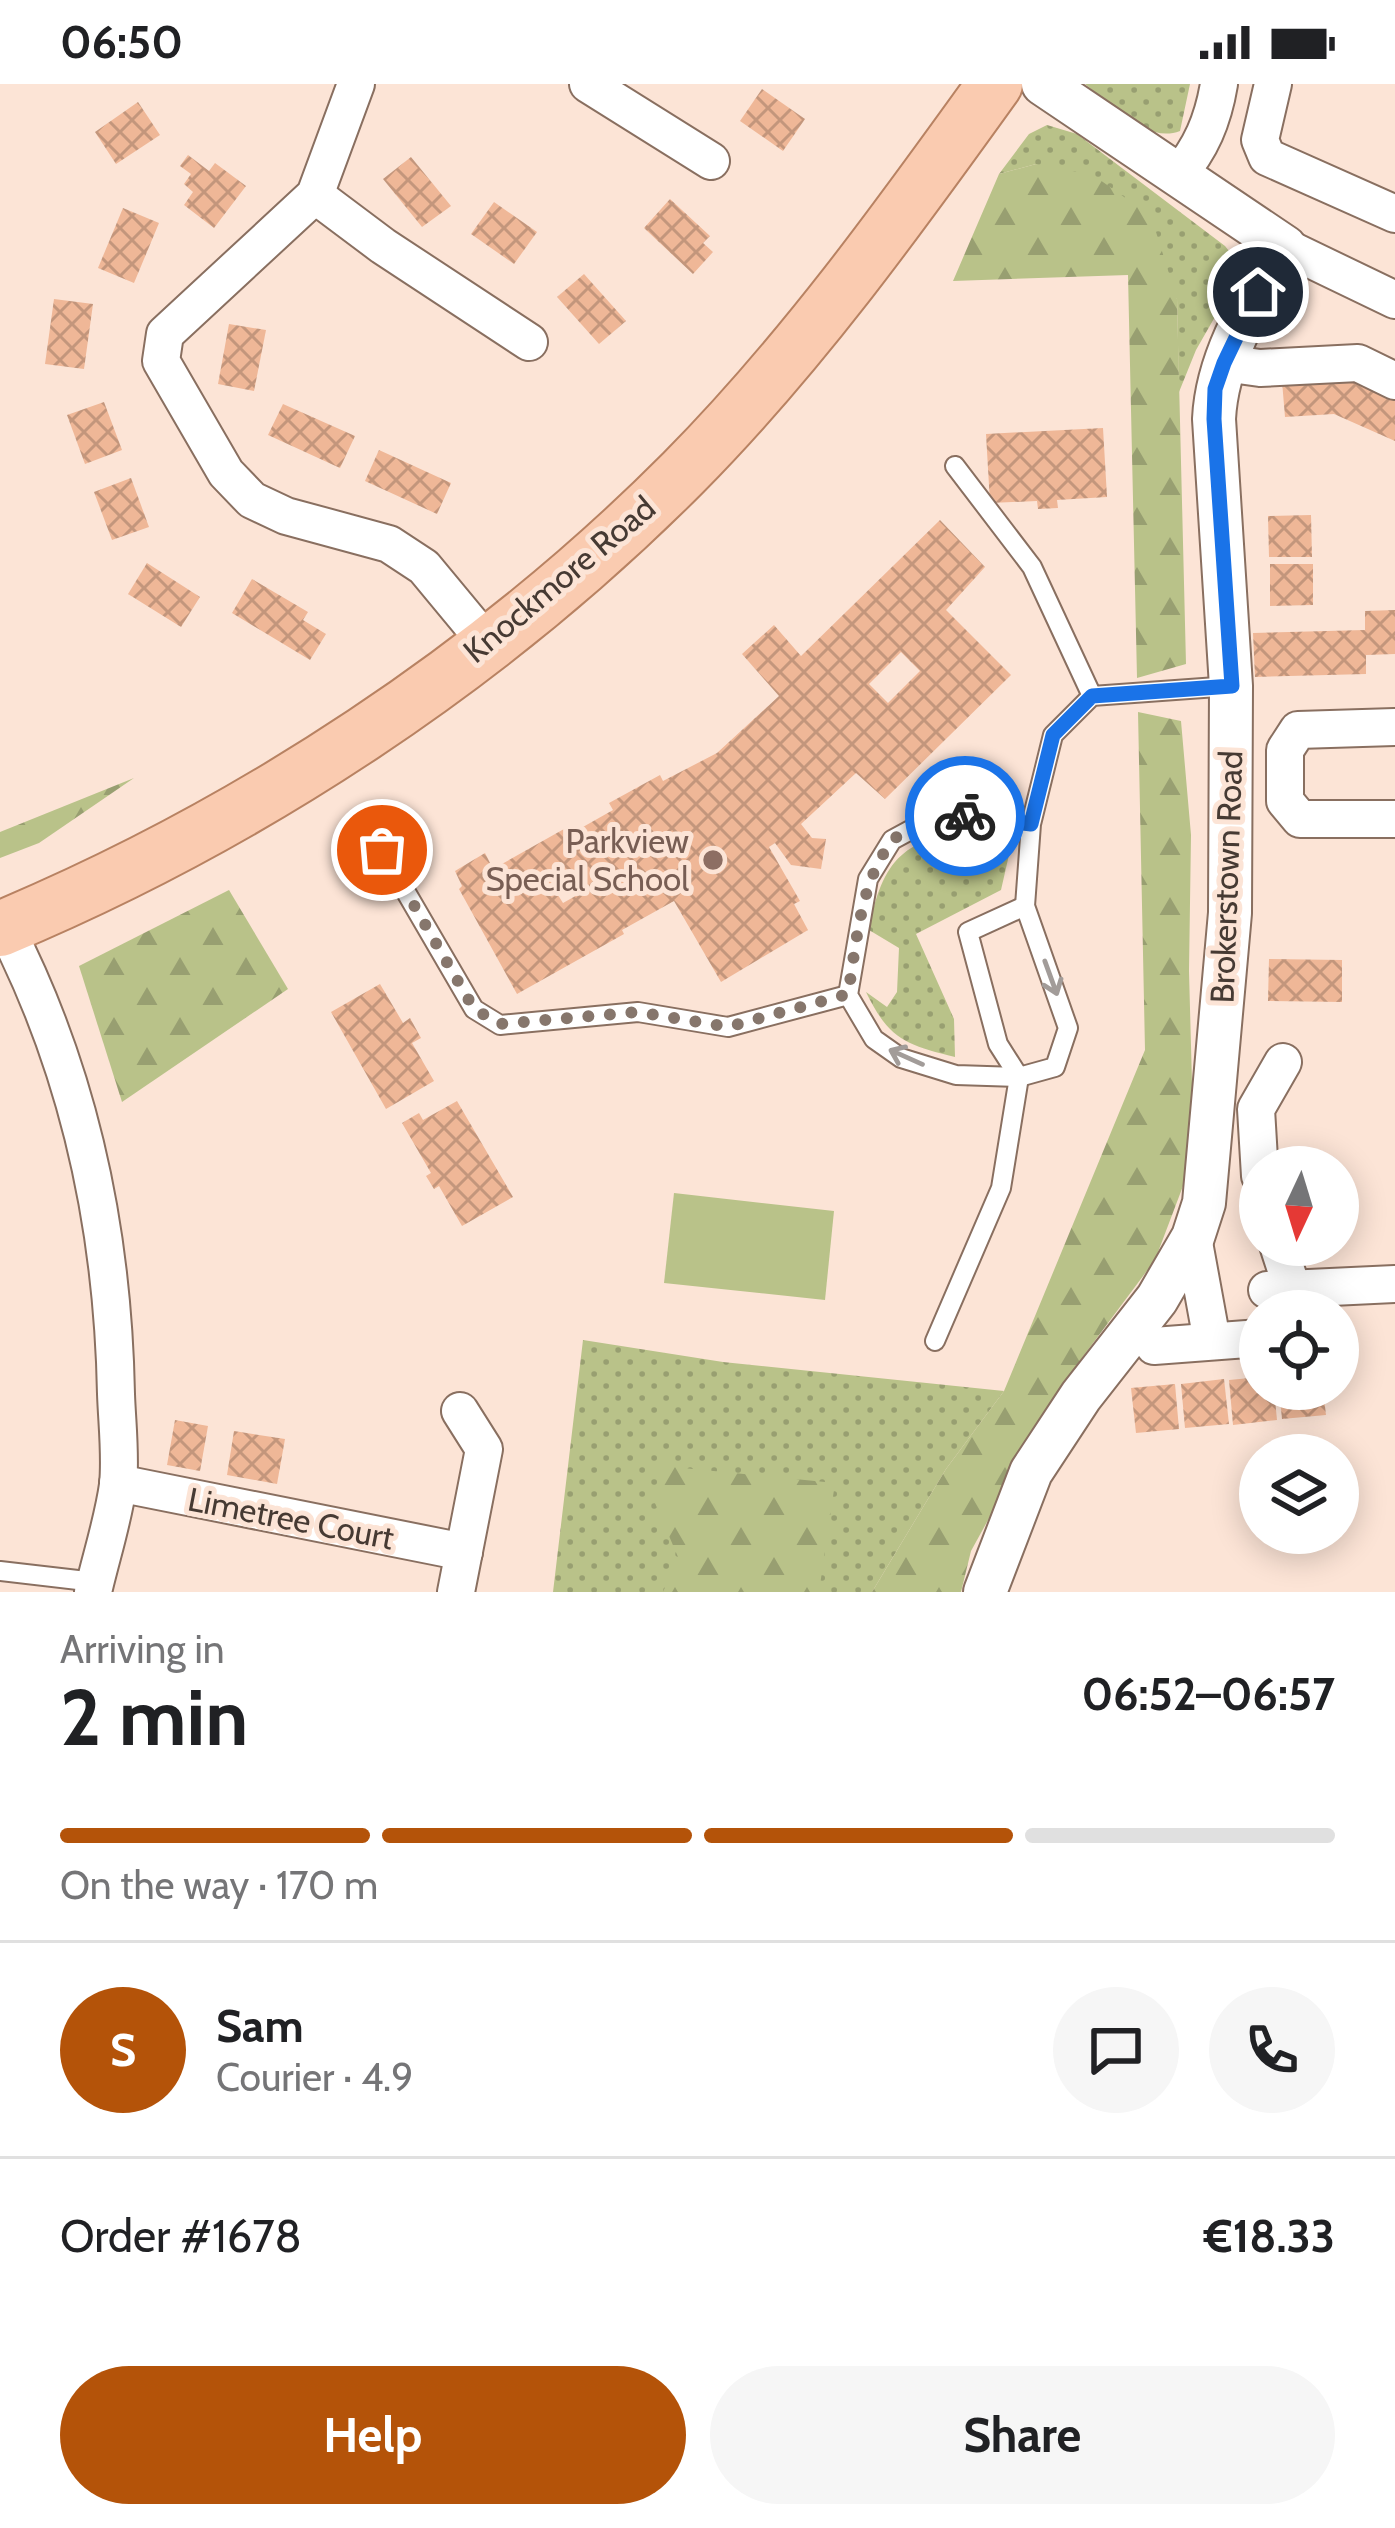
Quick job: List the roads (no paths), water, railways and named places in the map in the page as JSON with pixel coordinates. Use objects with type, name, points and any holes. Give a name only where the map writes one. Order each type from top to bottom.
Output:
[{"type":"main road","name":"Knockmore Road","points":[[3,928],[148,859],[267,793],[401,708],[596,555],[778,369],[891,228],[995,84]]},
{"type":"street","points":[[356,84],[315,195],[164,334],[161,362],[226,473],[252,500],[286,516],[389,544],[424,567],[487,643]]},
{"type":"street","points":[[588,84],[711,160]]},
{"type":"street","points":[[1043,84],[1285,247],[1395,300]]},
{"type":"street","points":[[1177,176],[1203,140],[1219,84]]},
{"type":"street","points":[[1273,84],[1260,140],[1268,157],[1395,214]]},
{"type":"street","points":[[315,195],[383,247],[530,342]]},
{"type":"street","name":"Brokerstown Road","points":[[986,1592],[1031,1472],[1081,1396],[1157,1299],[1193,1237],[1204,1203],[1230,913],[1232,686],[1215,389],[1258,292],[1285,247]]},
{"type":"street","points":[[1224,363],[1260,368],[1358,363],[1395,381]]},
{"type":"street","points":[[1395,727],[1298,730],[1285,751],[1285,802],[1300,819],[1395,819]]},
{"type":"street","points":[[3,928],[26,969],[70,1085],[99,1197],[114,1313],[118,1484],[94,1587]]},
{"type":"street","points":[[1258,1146],[1256,1109],[1282,1062]]},
{"type":"street","points":[[1193,1237],[1213,1341]]},
{"type":"street","points":[[1278,1266],[1279,1289],[1395,1284]]},
{"type":"street","points":[[1154,1346],[1239,1339]]},
{"type":"street","points":[[456,1592],[484,1449],[460,1411]]},
{"type":"street","name":"Limetree Court","points":[[118,1484],[464,1552]]},
{"type":"lane","points":[[955,466],[1032,566],[1092,696]]},
{"type":"lane","points":[[1031,824],[940,814],[892,840],[868,879],[848,994],[874,1040],[901,1058],[956,1075],[1019,1077],[1054,1067],[1068,1028],[1025,906],[1031,824],[1053,735],[1092,696],[1232,686]]},
{"type":"lane","points":[[382,850],[474,1009],[500,1024],[638,1012],[728,1027],[848,994]]},
{"type":"lane","points":[[935,1341],[1001,1188],[1019,1077],[998,1044],[968,932],[1025,906]]},
{"type":"lane","points":[[0,1571],[94,1587]]},
{"type":"place","name":"Parkview Special School","points":[[713,860]]}]
